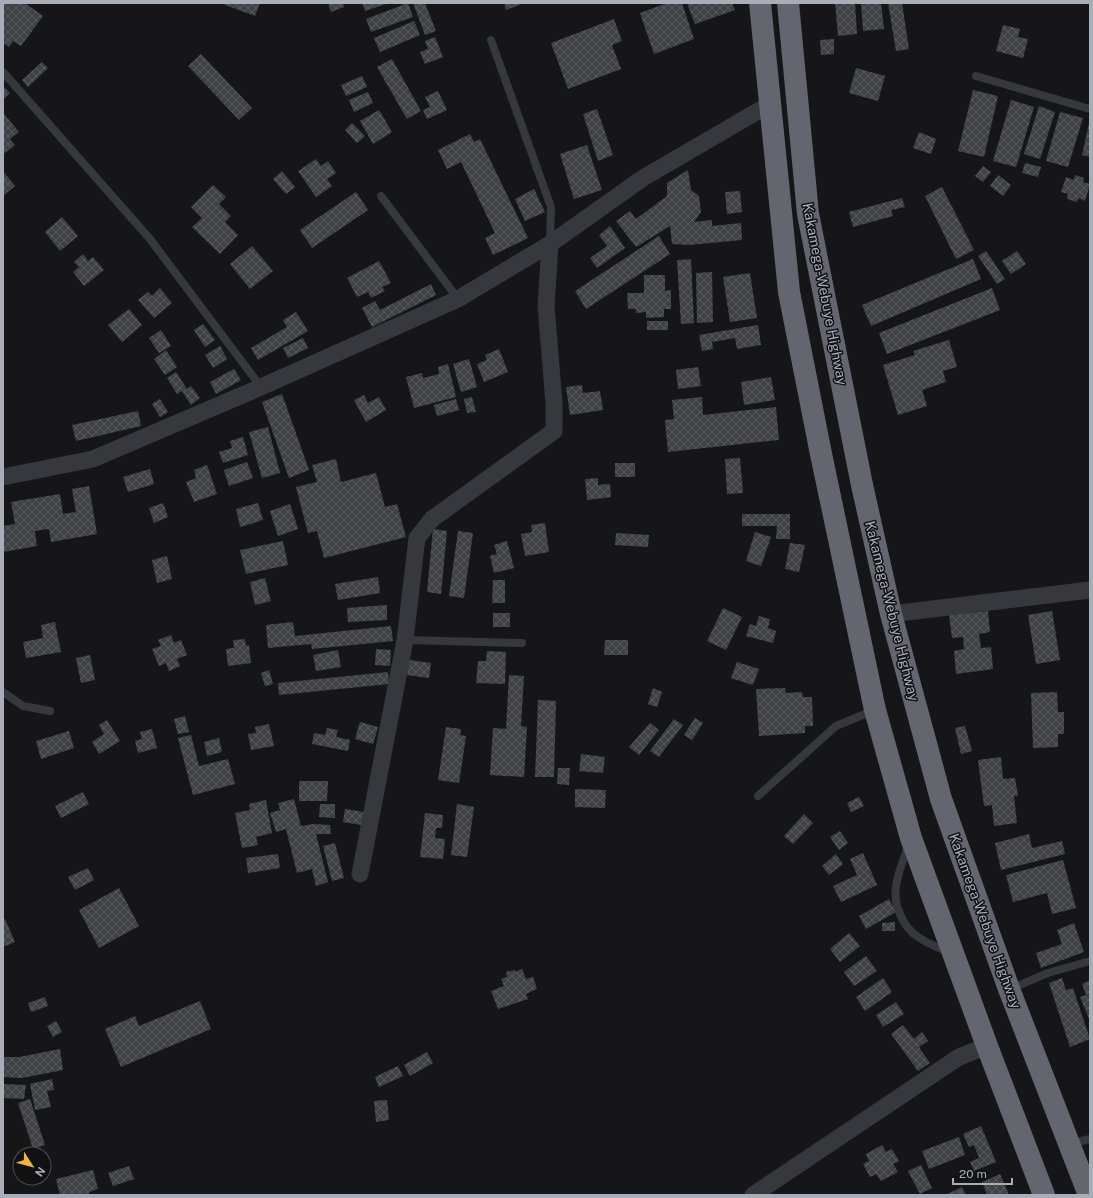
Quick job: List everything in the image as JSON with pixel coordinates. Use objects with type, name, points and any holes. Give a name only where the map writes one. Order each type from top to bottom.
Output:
[{"type":"highway","name":"Kakamega-Webuye Highway","points":[[760,3],[789,292],[821,454],[875,710],[911,838],[987,1046],[1044,1195]]},
{"type":"highway","name":"Kakamega-Webuye Highway","points":[[788,3],[808,214],[862,485],[891,614],[941,799],[1009,989],[1089,1195]]},
{"type":"street","points":[[3,477],[93,459],[261,388],[458,299],[550,244],[643,178],[770,104]]},
{"type":"street","points":[[360,874],[405,640],[417,538],[432,518],[554,431],[554,404],[546,306],[550,244]]},
{"type":"street","points":[[891,614],[1090,590]]},
{"type":"street","points":[[753,1195],[959,1057],[987,1046]]},
{"type":"lane","points":[[491,40],[551,206],[550,244]]},
{"type":"lane","points":[[3,72],[150,239],[261,388]]},
{"type":"lane","points":[[976,76],[1090,109]]},
{"type":"lane","points":[[381,196],[458,299]]},
{"type":"lane","points":[[405,640],[522,643]]},
{"type":"lane","points":[[3,692],[23,706],[50,711]]},
{"type":"lane","points":[[758,796],[836,726],[875,710]]},
{"type":"lane","points":[[911,838],[896,887],[897,903],[900,915],[907,927],[918,937],[954,954]]},
{"type":"lane","points":[[1009,989],[1090,960]]},
{"type":"lane","points":[[1068,1144],[1090,1139]]},
{"type":"building","points":[[3,3],[8,3],[11,5],[12,3],[25,3],[43,16],[21,46],[13,41],[9,47],[3,43]]},
{"type":"building","points":[[220,3],[260,3],[255,16]]},
{"type":"building","points":[[328,3],[343,3],[344,7],[331,12]]},
{"type":"building","points":[[362,3],[389,3],[365,11]]},
{"type":"building","points":[[408,3],[413,17],[371,32],[366,19]]},
{"type":"building","points":[[413,3],[425,3],[436,31],[425,35]]},
{"type":"building","points":[[504,3],[524,3],[506,10]]},
{"type":"building","points":[[667,3],[682,3],[694,39],[654,54],[640,13]]},
{"type":"building","points":[[687,3],[732,3],[735,10],[695,24]]},
{"type":"building","points":[[835,3],[855,3],[857,34],[838,36]]},
{"type":"building","points":[[861,3],[881,3],[884,29],[863,31]]},
{"type":"building","points":[[888,3],[902,3],[909,49],[896,51]]},
{"type":"building","points":[[614,19],[622,41],[612,45],[621,69],[568,89],[551,43]]},
{"type":"building","points":[[414,21],[420,35],[380,52],[374,38]]},
{"type":"building","points":[[1003,25],[1020,29],[1018,37],[1028,39],[1023,58],[996,51]]},
{"type":"building","points":[[435,37],[443,57],[425,64],[420,52],[428,49],[425,41]]},
{"type":"building","points":[[834,39],[834,54],[821,55],[820,40]]},
{"type":"building","points":[[201,54],[252,108],[239,120],[188,66]]},
{"type":"building","points":[[392,59],[421,111],[407,119],[377,67]]},
{"type":"building","points":[[42,62],[48,68],[28,87],[22,80]]},
{"type":"building","points":[[856,68],[885,76],[878,101],[849,93]]},
{"type":"building","points":[[362,76],[367,87],[346,96],[341,85]]},
{"type":"building","points":[[3,86],[10,93],[3,100]]},
{"type":"building","points":[[973,90],[998,96],[984,157],[958,151]]},
{"type":"building","points":[[438,91],[447,110],[427,119],[423,110],[430,107],[425,97]]},
{"type":"building","points":[[368,92],[373,103],[354,112],[349,100]]},
{"type":"building","points":[[1011,100],[1034,107],[1016,167],[993,161]]},
{"type":"building","points":[[1039,106],[1055,112],[1040,159],[1024,154]]},
{"type":"building","points":[[597,109],[613,155],[598,161],[583,114]]},
{"type":"building","points":[[379,110],[392,132],[373,144],[360,121]]},
{"type":"building","points":[[1060,112],[1083,118],[1068,167],[1046,161]]},
{"type":"building","points":[[4,114],[19,132],[10,139],[15,145],[5,153],[3,151]]},
{"type":"building","points":[[352,123],[365,136],[357,143],[345,130]]},
{"type":"building","points":[[1090,123],[1090,157],[1082,155]]},
{"type":"building","points":[[919,132],[936,139],[931,154],[913,148]]},
{"type":"building","points":[[470,134],[474,142],[480,139],[528,238],[493,255],[485,238],[495,233],[461,162],[447,169],[438,150]]},
{"type":"building","points":[[587,145],[602,190],[574,199],[560,154]]},
{"type":"building","points":[[316,159],[321,166],[328,161],[336,173],[327,179],[332,186],[316,197],[298,171]]},
{"type":"building","points":[[1025,163],[1041,167],[1038,177],[1022,173]]},
{"type":"building","points":[[983,166],[991,172],[983,182],[975,176]]},
{"type":"building","points":[[688,170],[691,190],[699,196],[701,212],[694,222],[712,220],[712,226],[741,223],[742,240],[689,245],[672,244],[670,226],[636,247],[616,221],[630,211],[636,219],[667,196],[667,183]]},
{"type":"building","points":[[3,171],[15,186],[3,196]]},
{"type":"building","points":[[282,171],[295,187],[286,194],[273,179]]},
{"type":"building","points":[[998,175],[1011,185],[1003,196],[990,186]]},
{"type":"building","points":[[1075,175],[1084,178],[1083,182],[1090,184],[1085,201],[1079,198],[1077,202],[1067,199],[1068,194],[1061,192],[1066,177],[1074,180]]},
{"type":"building","points":[[213,185],[226,197],[219,204],[231,216],[225,222],[238,235],[220,254],[192,227],[202,218],[191,207]]},
{"type":"building","points":[[942,187],[974,250],[956,259],[925,196]]},
{"type":"building","points":[[534,189],[545,212],[525,221],[515,199]]},
{"type":"building","points":[[740,191],[742,212],[727,214],[725,192]]},
{"type":"building","points":[[356,192],[368,210],[312,248],[300,230]]},
{"type":"building","points":[[902,198],[905,207],[891,210],[893,216],[853,227],[849,212]]},
{"type":"building","points":[[62,217],[78,236],[60,251],[45,232]]},
{"type":"building","points":[[610,226],[625,248],[597,268],[590,258],[607,246],[599,235]]},
{"type":"building","points":[[659,236],[670,254],[586,309],[575,291]]},
{"type":"building","points":[[252,246],[273,271],[250,289],[230,264]]},
{"type":"building","points":[[986,251],[1005,279],[997,284],[978,256]]},
{"type":"building","points":[[1017,251],[1026,264],[1011,274],[1002,261]]},
{"type":"building","points":[[83,254],[88,261],[93,257],[104,270],[84,286],[73,272],[79,267],[74,262]]},
{"type":"building","points":[[691,259],[694,323],[681,324],[677,260]]},
{"type":"building","points":[[973,259],[981,279],[871,326],[862,305]]},
{"type":"building","points":[[379,261],[391,283],[382,287],[385,291],[371,298],[368,292],[357,297],[347,278]]},
{"type":"building","points":[[712,272],[713,322],[697,323],[696,273]]},
{"type":"building","points":[[750,273],[757,318],[730,322],[723,277]]},
{"type":"building","points":[[644,275],[665,275],[665,291],[671,290],[671,309],[664,309],[664,317],[646,318],[646,312],[636,313],[636,309],[628,309],[627,293],[644,293]]},
{"type":"building","points":[[431,284],[436,295],[372,327],[362,308],[375,301],[380,310]]},
{"type":"building","points":[[160,288],[172,303],[154,318],[138,300],[148,292],[152,296]]},
{"type":"building","points":[[992,288],[1000,310],[887,354],[879,333]]},
{"type":"building","points":[[129,309],[142,325],[122,342],[108,325]]},
{"type":"building","points":[[296,312],[308,331],[258,360],[251,348],[287,327],[283,320]]},
{"type":"building","points":[[647,321],[668,321],[668,330],[647,330]]},
{"type":"building","points":[[203,324],[215,340],[205,347],[194,330]]},
{"type":"building","points":[[758,325],[761,345],[737,349],[735,338],[712,342],[713,349],[702,351],[699,335]]},
{"type":"building","points":[[161,330],[171,346],[159,353],[149,338]]},
{"type":"building","points":[[303,338],[308,348],[288,358],[283,348]]},
{"type":"building","points":[[949,340],[957,367],[943,371],[946,382],[922,390],[927,406],[898,415],[883,365],[915,355],[913,351]]},
{"type":"building","points":[[220,346],[227,359],[213,368],[205,355]]},
{"type":"building","points":[[499,349],[508,372],[484,382],[477,364],[487,360],[485,355]]},
{"type":"building","points":[[166,350],[177,367],[165,375],[154,359]]},
{"type":"building","points":[[469,359],[477,387],[461,392],[453,364]]},
{"type":"building","points":[[448,364],[456,397],[414,408],[406,377],[422,373],[423,378],[439,374],[438,367]]},
{"type":"building","points":[[698,367],[701,386],[678,389],[676,370]]},
{"type":"building","points":[[234,369],[241,380],[216,394],[210,382]]},
{"type":"building","points":[[176,372],[187,389],[191,386],[200,398],[191,405],[182,391],[177,394],[167,378]]},
{"type":"building","points":[[771,377],[775,400],[744,405],[741,382]]},
{"type":"building","points":[[582,385],[583,393],[600,391],[603,410],[570,415],[566,387]]},
{"type":"building","points":[[282,394],[309,470],[289,478],[262,402]]},
{"type":"building","points":[[364,395],[368,403],[379,397],[386,410],[366,422],[354,400]]},
{"type":"building","points":[[472,397],[476,412],[467,413],[464,399]]},
{"type":"building","points":[[702,397],[703,415],[776,407],[779,440],[668,452],[665,420],[674,419],[672,400]]},
{"type":"building","points":[[160,399],[168,412],[160,417],[152,404]]},
{"type":"building","points":[[456,399],[459,410],[437,416],[434,405]]},
{"type":"building","points":[[138,411],[141,426],[76,441],[72,425]]},
{"type":"building","points":[[268,427],[280,473],[262,478],[249,432]]},
{"type":"building","points":[[243,437],[248,455],[223,463],[219,452],[232,448],[230,441]]},
{"type":"building","points":[[740,458],[743,493],[727,494],[725,459]]},
{"type":"building","points":[[336,459],[341,482],[376,473],[385,507],[397,504],[406,537],[324,558],[317,531],[308,533],[296,487],[317,482],[312,465]]},
{"type":"building","points":[[247,462],[253,478],[229,486],[224,470]]},
{"type":"building","points":[[615,463],[635,463],[635,477],[615,477]]},
{"type":"building","points":[[207,465],[217,494],[194,502],[186,482],[196,478],[194,470]]},
{"type":"building","points":[[150,469],[154,484],[128,492],[123,477]]},
{"type":"building","points":[[598,478],[598,485],[610,484],[611,497],[587,500],[585,479]]},
{"type":"building","points":[[89,486],[97,534],[51,542],[49,529],[35,531],[37,546],[3,552],[3,526],[15,524],[11,502],[60,494],[63,514],[76,512],[72,489]]},
{"type":"building","points":[[163,503],[168,517],[154,523],[149,508]]},
{"type":"building","points":[[258,503],[263,520],[240,527],[236,509]]},
{"type":"building","points":[[290,504],[298,529],[278,536],[270,511]]},
{"type":"building","points":[[742,514],[790,514],[790,539],[776,539],[777,526],[742,526]]},
{"type":"building","points":[[545,523],[549,552],[525,556],[521,534],[532,532],[531,525]]},
{"type":"building","points":[[433,529],[447,531],[441,594],[427,592]]},
{"type":"building","points":[[458,531],[473,533],[464,598],[449,596]]},
{"type":"building","points":[[755,532],[771,537],[761,566],[746,561]]},
{"type":"building","points":[[616,533],[649,535],[648,547],[615,545]]},
{"type":"building","points":[[283,541],[288,565],[246,574],[240,550]]},
{"type":"building","points":[[507,541],[514,568],[494,573],[490,556],[497,554],[494,545]]},
{"type":"building","points":[[790,543],[805,545],[799,572],[785,569]]},
{"type":"building","points":[[167,556],[172,579],[157,583],[152,560]]},
{"type":"building","points":[[378,577],[380,593],[338,600],[335,584]]},
{"type":"building","points":[[265,578],[271,601],[255,605],[250,582]]},
{"type":"building","points":[[493,580],[505,580],[505,603],[492,603]]},
{"type":"building","points":[[387,605],[387,620],[348,622],[347,608]]},
{"type":"building","points":[[723,608],[742,617],[726,650],[707,641]]},
{"type":"building","points":[[988,611],[990,632],[979,634],[981,648],[991,647],[993,669],[956,674],[954,651],[964,649],[963,637],[952,638],[949,615]]},
{"type":"building","points":[[1052,611],[1060,660],[1036,664],[1028,615]]},
{"type":"building","points":[[493,613],[510,613],[510,627],[493,627]]},
{"type":"building","points":[[759,616],[770,619],[768,628],[776,631],[773,643],[746,636],[750,624],[756,626]]},
{"type":"building","points":[[55,622],[61,652],[26,658],[23,642],[43,638],[41,625]]},
{"type":"building","points":[[293,622],[295,636],[391,626],[393,641],[312,649],[311,644],[268,648],[266,625]]},
{"type":"building","points":[[171,635],[174,643],[181,640],[187,655],[177,659],[180,666],[169,671],[166,663],[159,666],[152,649],[161,646],[158,640]]},
{"type":"building","points":[[245,639],[246,646],[249,645],[251,663],[228,666],[226,649],[234,648],[233,640]]},
{"type":"building","points":[[605,640],[628,640],[628,655],[604,655]]},
{"type":"building","points":[[376,649],[391,650],[390,666],[375,665]]},
{"type":"building","points":[[338,650],[341,667],[316,671],[313,655]]},
{"type":"building","points":[[487,651],[506,652],[505,684],[476,683],[478,661],[486,661]]},
{"type":"building","points":[[90,655],[95,680],[81,683],[76,658]]},
{"type":"building","points":[[409,660],[431,663],[429,678],[407,675]]},
{"type":"building","points":[[737,662],[759,669],[753,685],[731,678]]},
{"type":"building","points":[[269,670],[273,684],[265,686],[261,673]]},
{"type":"building","points":[[388,672],[389,684],[279,695],[278,683]]},
{"type":"building","points":[[509,675],[524,676],[521,726],[527,727],[524,777],[490,775],[493,728],[506,729]]},
{"type":"building","points":[[653,688],[662,692],[657,707],[648,704]]},
{"type":"building","points":[[785,688],[786,693],[802,692],[803,697],[812,697],[813,726],[805,726],[805,733],[759,736],[756,689]]},
{"type":"building","points":[[1057,692],[1058,712],[1064,712],[1064,734],[1058,734],[1058,747],[1033,748],[1031,693]]},
{"type":"building","points":[[538,700],[556,701],[554,777],[535,777]]},
{"type":"building","points":[[185,716],[189,732],[178,734],[174,719]]},
{"type":"building","points":[[695,718],[703,723],[692,740],[684,735]]},
{"type":"building","points":[[674,719],[683,725],[659,757],[650,751]]},
{"type":"building","points":[[107,720],[120,741],[99,754],[92,742],[104,734],[99,725]]},
{"type":"building","points":[[360,722],[378,727],[373,744],[355,739]]},
{"type":"building","points":[[650,723],[659,730],[639,755],[629,747]]},
{"type":"building","points":[[269,724],[274,746],[251,750],[248,734],[256,733],[255,727]]},
{"type":"building","points":[[965,726],[972,751],[961,754],[955,728]]},
{"type":"building","points":[[446,727],[461,729],[460,735],[466,736],[459,783],[438,780]]},
{"type":"building","points":[[327,728],[338,730],[336,737],[350,740],[348,751],[312,744],[314,733],[325,735]]},
{"type":"building","points":[[152,729],[157,748],[138,753],[135,741],[142,739],[140,732]]},
{"type":"building","points":[[69,731],[74,748],[41,759],[36,741]]},
{"type":"building","points":[[191,735],[199,766],[228,759],[235,784],[193,795],[178,738]]},
{"type":"building","points":[[219,738],[222,752],[207,756],[204,742]]},
{"type":"building","points":[[581,754],[605,757],[603,773],[579,771]]},
{"type":"building","points":[[1001,757],[1003,779],[1015,778],[1018,796],[1014,796],[1017,823],[994,826],[992,805],[984,806],[978,760]]},
{"type":"building","points":[[558,768],[570,768],[569,785],[557,784]]},
{"type":"building","points":[[299,781],[328,781],[327,801],[299,801]]},
{"type":"building","points":[[575,789],[606,790],[605,808],[575,807]]},
{"type":"building","points":[[83,792],[89,804],[61,818],[55,806]]},
{"type":"building","points":[[859,797],[864,806],[851,812],[847,803]]},
{"type":"building","points":[[294,799],[301,826],[313,824],[330,825],[331,834],[316,834],[328,882],[316,886],[312,869],[297,873],[286,829],[276,832],[270,813],[280,810],[278,803]]},
{"type":"building","points":[[266,800],[272,833],[256,837],[258,845],[242,848],[235,813],[250,810],[249,804]]},
{"type":"building","points":[[320,804],[335,804],[335,818],[319,817]]},
{"type":"building","points":[[457,804],[474,807],[467,857],[451,855]]},
{"type":"building","points":[[345,809],[364,812],[362,825],[343,822]]},
{"type":"building","points":[[425,813],[443,815],[442,828],[436,828],[435,838],[445,839],[443,859],[420,857]]},
{"type":"building","points":[[804,814],[813,823],[793,844],[784,836]]},
{"type":"building","points":[[840,831],[848,843],[839,850],[830,837]]},
{"type":"building","points":[[1029,834],[1032,848],[1062,841],[1065,854],[1001,870],[995,843]]},
{"type":"building","points":[[335,843],[344,878],[332,881],[323,846]]},
{"type":"building","points":[[863,853],[877,885],[841,902],[833,886],[857,875],[850,859]]},
{"type":"building","points":[[278,854],[280,868],[248,873],[246,858]]},
{"type":"building","points":[[836,854],[843,864],[829,875],[822,866]]},
{"type":"building","points":[[1063,860],[1076,908],[1052,914],[1047,893],[1013,902],[1006,875]]},
{"type":"building","points":[[88,868],[94,880],[75,890],[68,877]]},
{"type":"building","points":[[119,888],[139,926],[99,948],[79,910]]},
{"type":"building","points":[[889,899],[896,912],[866,929],[859,916]]},
{"type":"building","points":[[5,919],[15,942],[3,947],[3,920]]},
{"type":"building","points":[[895,922],[895,931],[882,931],[882,923]]},
{"type":"building","points":[[1074,923],[1084,952],[1041,968],[1036,953],[1062,944],[1057,930]]},
{"type":"building","points":[[849,933],[860,946],[840,962],[830,949]]},
{"type":"building","points":[[866,956],[877,971],[854,986],[844,972]]},
{"type":"building","points":[[522,969],[526,979],[533,977],[537,989],[526,994],[528,999],[498,1009],[491,991],[504,986],[501,979],[507,977],[506,972],[515,970],[515,972]]},
{"type":"building","points":[[883,978],[892,992],[865,1011],[856,997]]},
{"type":"building","points":[[1062,978],[1066,990],[1073,988],[1090,1039],[1070,1047],[1049,983]]},
{"type":"building","points":[[1090,980],[1090,1021],[1080,997],[1086,995],[1082,984]]},
{"type":"building","points":[[45,997],[48,1006],[31,1012],[28,1003]]},
{"type":"building","points":[[200,1001],[211,1029],[121,1067],[105,1029],[135,1016],[139,1026]]},
{"type":"building","points":[[896,1002],[904,1014],[883,1027],[876,1015]]},
{"type":"building","points":[[56,1021],[62,1032],[53,1037],[47,1026]]},
{"type":"building","points":[[903,1025],[914,1039],[922,1032],[928,1041],[919,1047],[930,1063],[918,1071],[891,1034]]},
{"type":"building","points":[[60,1049],[63,1070],[22,1078],[3,1077],[3,1057],[19,1057]]},
{"type":"building","points":[[427,1052],[433,1063],[410,1076],[404,1065]]},
{"type":"building","points":[[398,1066],[403,1076],[379,1087],[375,1077]]},
{"type":"building","points":[[52,1079],[54,1090],[47,1091],[51,1107],[35,1110],[30,1084]]},
{"type":"building","points":[[3,1084],[26,1085],[24,1099],[3,1098]]},
{"type":"building","points":[[30,1099],[45,1145],[32,1146],[18,1103]]},
{"type":"building","points":[[387,1100],[389,1120],[376,1122],[374,1101]]},
{"type":"building","points":[[981,1126],[996,1162],[974,1171],[970,1162],[979,1158],[974,1145],[969,1147],[963,1134]]},
{"type":"building","points":[[959,1137],[965,1155],[929,1169],[922,1151]]},
{"type":"building","points":[[882,1145],[886,1152],[892,1149],[899,1161],[893,1164],[898,1172],[881,1181],[876,1174],[870,1177],[863,1164],[869,1161],[866,1154]]},
{"type":"building","points":[[921,1165],[932,1188],[920,1194],[908,1171]]},
{"type":"building","points":[[129,1166],[134,1179],[113,1186],[108,1173]]},
{"type":"building","points":[[93,1170],[98,1189],[89,1192],[89,1195],[60,1195],[56,1179]]},
{"type":"building","points":[[1000,1174],[1009,1195],[987,1195],[982,1182]]},
{"type":"building","points":[[962,1187],[966,1195],[945,1195]]}]
